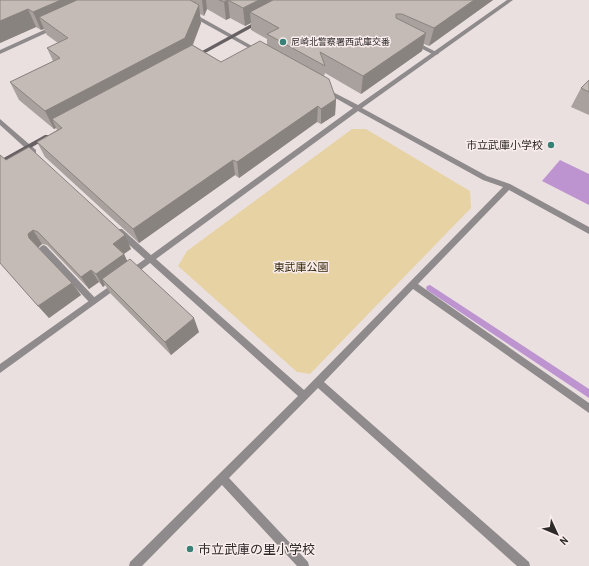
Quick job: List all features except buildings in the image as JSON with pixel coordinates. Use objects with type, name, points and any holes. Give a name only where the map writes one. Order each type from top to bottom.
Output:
[{"type":"street","points":[[0,369],[358,108],[510,0]]},
{"type":"street","points":[[187,11],[265,56]]},
{"type":"street","points":[[190,60],[266,18]]},
{"type":"street","points":[[0,52],[62,24]]},
{"type":"street","points":[[410,41],[436,54]]},
{"type":"street","points":[[318,86],[485,178],[508,186],[589,231]]},
{"type":"street","points":[[0,121],[40,158]]},
{"type":"street","points":[[0,163],[57,132]]},
{"type":"street","points":[[134,566],[303,395],[318,382],[508,186]]},
{"type":"street","points":[[115,228],[303,395]]},
{"type":"street","points":[[43,248],[93,301]]},
{"type":"street","points":[[413,285],[589,408]]},
{"type":"street","points":[[318,382],[525,566]]},
{"type":"street","points":[[222,477],[304,566]]},
{"type":"green space","name":"東武庫公園","points":[[352,129],[366,129],[470,191],[471,208],[310,374],[297,372],[178,266],[187,251]]},
{"type":"shaded area","points":[[560,160],[589,174],[589,205],[542,181]]},
{"type":"waterway","points":[[430,288],[589,394]]},
{"type":"place","name":"尼崎北警察署西武庫交番","points":[[283,42]]},
{"type":"place","name":"市立武庫小学校","points":[[551,145]]},
{"type":"place","name":"市立武庫の里小学校","points":[[190,549]]}]
